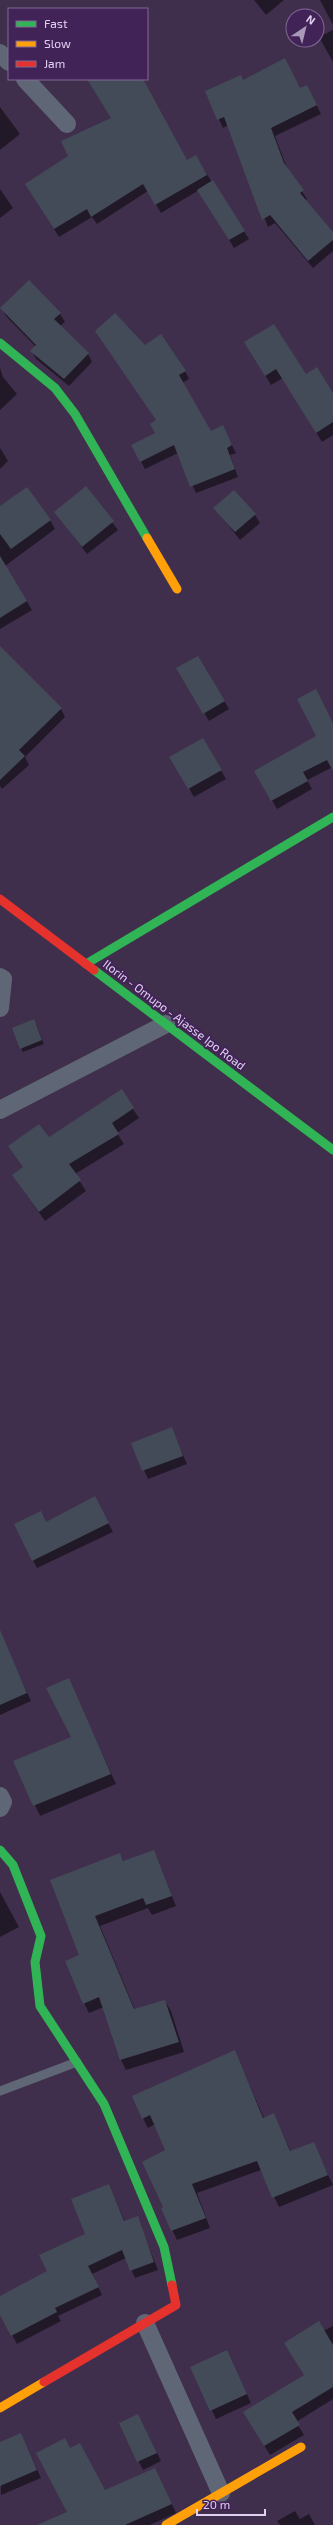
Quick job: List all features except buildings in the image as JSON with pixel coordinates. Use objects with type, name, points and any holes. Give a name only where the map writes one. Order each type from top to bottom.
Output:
[{"type":"main road","points":[[0,343],[55,388],[75,414],[177,589]]},
{"type":"main road","points":[[86,964],[333,817]]},
{"type":"main road","name":"Ilorin - Omupo - Ajasse Ipo Road","points":[[0,899],[333,1150]]},
{"type":"main road","points":[[0,1850],[13,1864],[41,1936],[35,1962],[40,2006],[104,2104],[164,2246],[176,2305],[0,2408]]},
{"type":"main road","points":[[166,2525],[301,2447]]},
{"type":"street","points":[[0,53],[8,61]]},
{"type":"street","points":[[26,80],[66,124]]},
{"type":"street","points":[[0,977],[3,979],[0,1008]]},
{"type":"street","points":[[0,1110],[166,1024]]},
{"type":"street","points":[[0,1796],[3,1802],[0,1808]]},
{"type":"street","points":[[145,2323],[221,2493]]},
{"type":"lane","points":[[0,2090],[77,2062]]},
{"type":"traffic: fast","points":[[0,343],[55,388],[75,414],[147,538]]},
{"type":"traffic: fast","points":[[86,964],[333,817]]},
{"type":"traffic: fast","points":[[94,970],[333,1150]]},
{"type":"traffic: fast","points":[[0,1850],[13,1865],[41,1936],[35,1962],[40,2006],[104,2104],[164,2247],[172,2285]]},
{"type":"traffic: slow","points":[[147,538],[177,589]]},
{"type":"traffic: slow","points":[[0,2408],[44,2382]]},
{"type":"traffic: slow","points":[[166,2525],[301,2447]]},
{"type":"traffic: jam","points":[[0,899],[94,970]]},
{"type":"traffic: jam","points":[[44,2382],[176,2305],[172,2285]]}]
